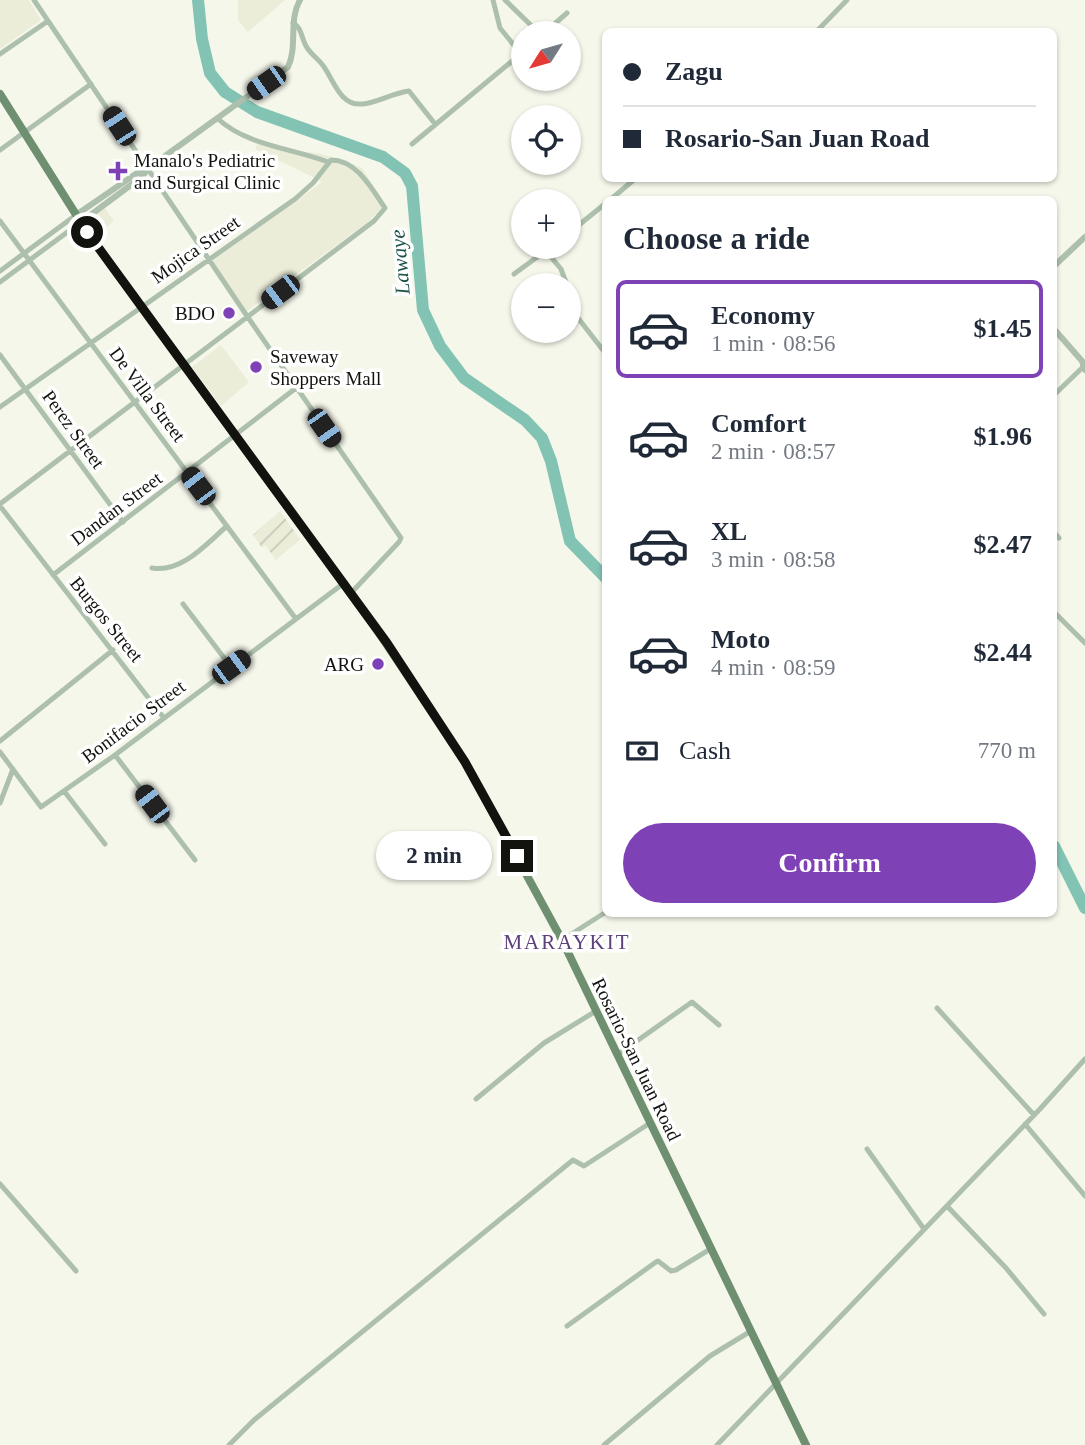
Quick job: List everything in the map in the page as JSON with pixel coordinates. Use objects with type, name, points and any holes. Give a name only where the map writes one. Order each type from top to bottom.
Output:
[{"type":"main road","name":"Rosario-San Juan Road","points":[[0,94],[78,219],[344,583],[465,762],[562,940],[806,1445]]},
{"type":"street","points":[[34,0],[208,259],[401,538],[351,593]]},
{"type":"street","points":[[0,282],[140,171],[147,169],[285,71],[291,64],[293,23],[300,0]]},
{"type":"street","points":[[493,0],[499,28],[511,41]]},
{"type":"street","points":[[505,0],[529,21]]},
{"type":"street","points":[[820,28],[847,0]]},
{"type":"street","points":[[557,21],[567,13]]},
{"type":"street","points":[[0,54],[48,21]]},
{"type":"street","points":[[293,23],[299,27],[310,53],[324,67],[346,100],[360,104],[409,91],[435,124]]},
{"type":"street","points":[[412,144],[511,62]]},
{"type":"street","points":[[0,150],[91,84]]},
{"type":"street","points":[[0,505],[373,221],[385,208],[359,172],[347,164],[266,144],[228,126],[218,117]]},
{"type":"street","name":"Mojica Street","points":[[0,407],[295,199],[331,161]]},
{"type":"street","points":[[615,196],[631,182]]},
{"type":"street","points":[[581,223],[602,206]]},
{"type":"street","points":[[0,271],[78,219]]},
{"type":"street","name":"De Villa Street","points":[[0,221],[296,619]]},
{"type":"street","points":[[1057,263],[1085,237]]},
{"type":"street","points":[[515,273],[534,259]]},
{"type":"street","points":[[581,322],[602,349]]},
{"type":"street","points":[[1057,332],[1082,361],[1084,368],[1057,392]]},
{"type":"street","name":"Perez Street","points":[[0,355],[122,522]]},
{"type":"street","name":"Dandan Street","points":[[54,575],[296,388]]},
{"type":"street","name":"Burgos Street","points":[[0,505],[164,718]]},
{"type":"street","points":[[152,568],[163,570],[186,561],[227,526]]},
{"type":"street","name":"Bonifacio Street","points":[[13,769],[41,807],[115,755],[344,583]]},
{"type":"street","points":[[183,604],[231,667]]},
{"type":"street","points":[[1057,615],[1085,643]]},
{"type":"street","points":[[0,741],[113,650]]},
{"type":"street","points":[[0,752],[13,769],[0,803]]},
{"type":"street","points":[[115,755],[195,860]]},
{"type":"street","points":[[64,791],[105,844]]},
{"type":"street","points":[[562,940],[602,915]]},
{"type":"street","points":[[617,1055],[692,1002],[719,1025]]},
{"type":"street","points":[[937,1007],[1034,1115]]},
{"type":"street","points":[[476,1099],[544,1043],[596,1011]]},
{"type":"street","points":[[717,1445],[1085,1059]]},
{"type":"street","points":[[229,1445],[254,1420],[573,1160],[584,1166],[650,1124]]},
{"type":"street","points":[[1025,1124],[1085,1196]]},
{"type":"street","points":[[867,1149],[924,1229]]},
{"type":"street","points":[[0,1184],[76,1271]]},
{"type":"street","points":[[947,1206],[1006,1268],[1044,1314]]},
{"type":"street","points":[[567,1325],[656,1262],[671,1271],[676,1270],[712,1248]]},
{"type":"street","points":[[604,1445],[710,1356],[751,1331]]},
{"type":"shaded area","points":[[0,0],[29,0],[41,20],[0,49]]},
{"type":"shaded area","points":[[238,0],[285,0],[248,32],[238,20]]},
{"type":"shaded area","points":[[260,139],[286,150],[317,153],[362,168],[385,204],[368,222],[247,311],[212,261],[321,183],[255,149]]},
{"type":"shaded area","points":[[105,208],[114,221],[96,235],[86,222]]},
{"type":"shaded area","points":[[221,345],[249,382],[221,406],[192,367]]},
{"type":"shaded area","points":[[280,511],[300,539],[276,560],[265,545],[262,548],[253,535]]},
{"type":"waterway","name":"Lawaye","points":[[198,0],[202,39],[210,73],[225,92],[257,112],[383,157],[405,173],[412,186],[423,310],[440,346],[464,378],[525,420],[542,438],[551,461],[570,541],[602,574]]},
{"type":"waterway","name":"Lawaye","points":[[1057,852],[1085,908]]},
{"type":"place","name":"Manalo's Pediatric and Surgical Clinic","points":[[118,171]]},
{"type":"place","name":"BDO","points":[[229,313]]},
{"type":"place","name":"Saveway Shoppers Mall","points":[[256,367]]},
{"type":"place","name":"ARG","points":[[378,664]]},
{"type":"district","name":"MARAYKIT","points":[[567,942]]},
{"type":"route","points":[[87,232],[387,643],[465,762],[517,856]]}]
